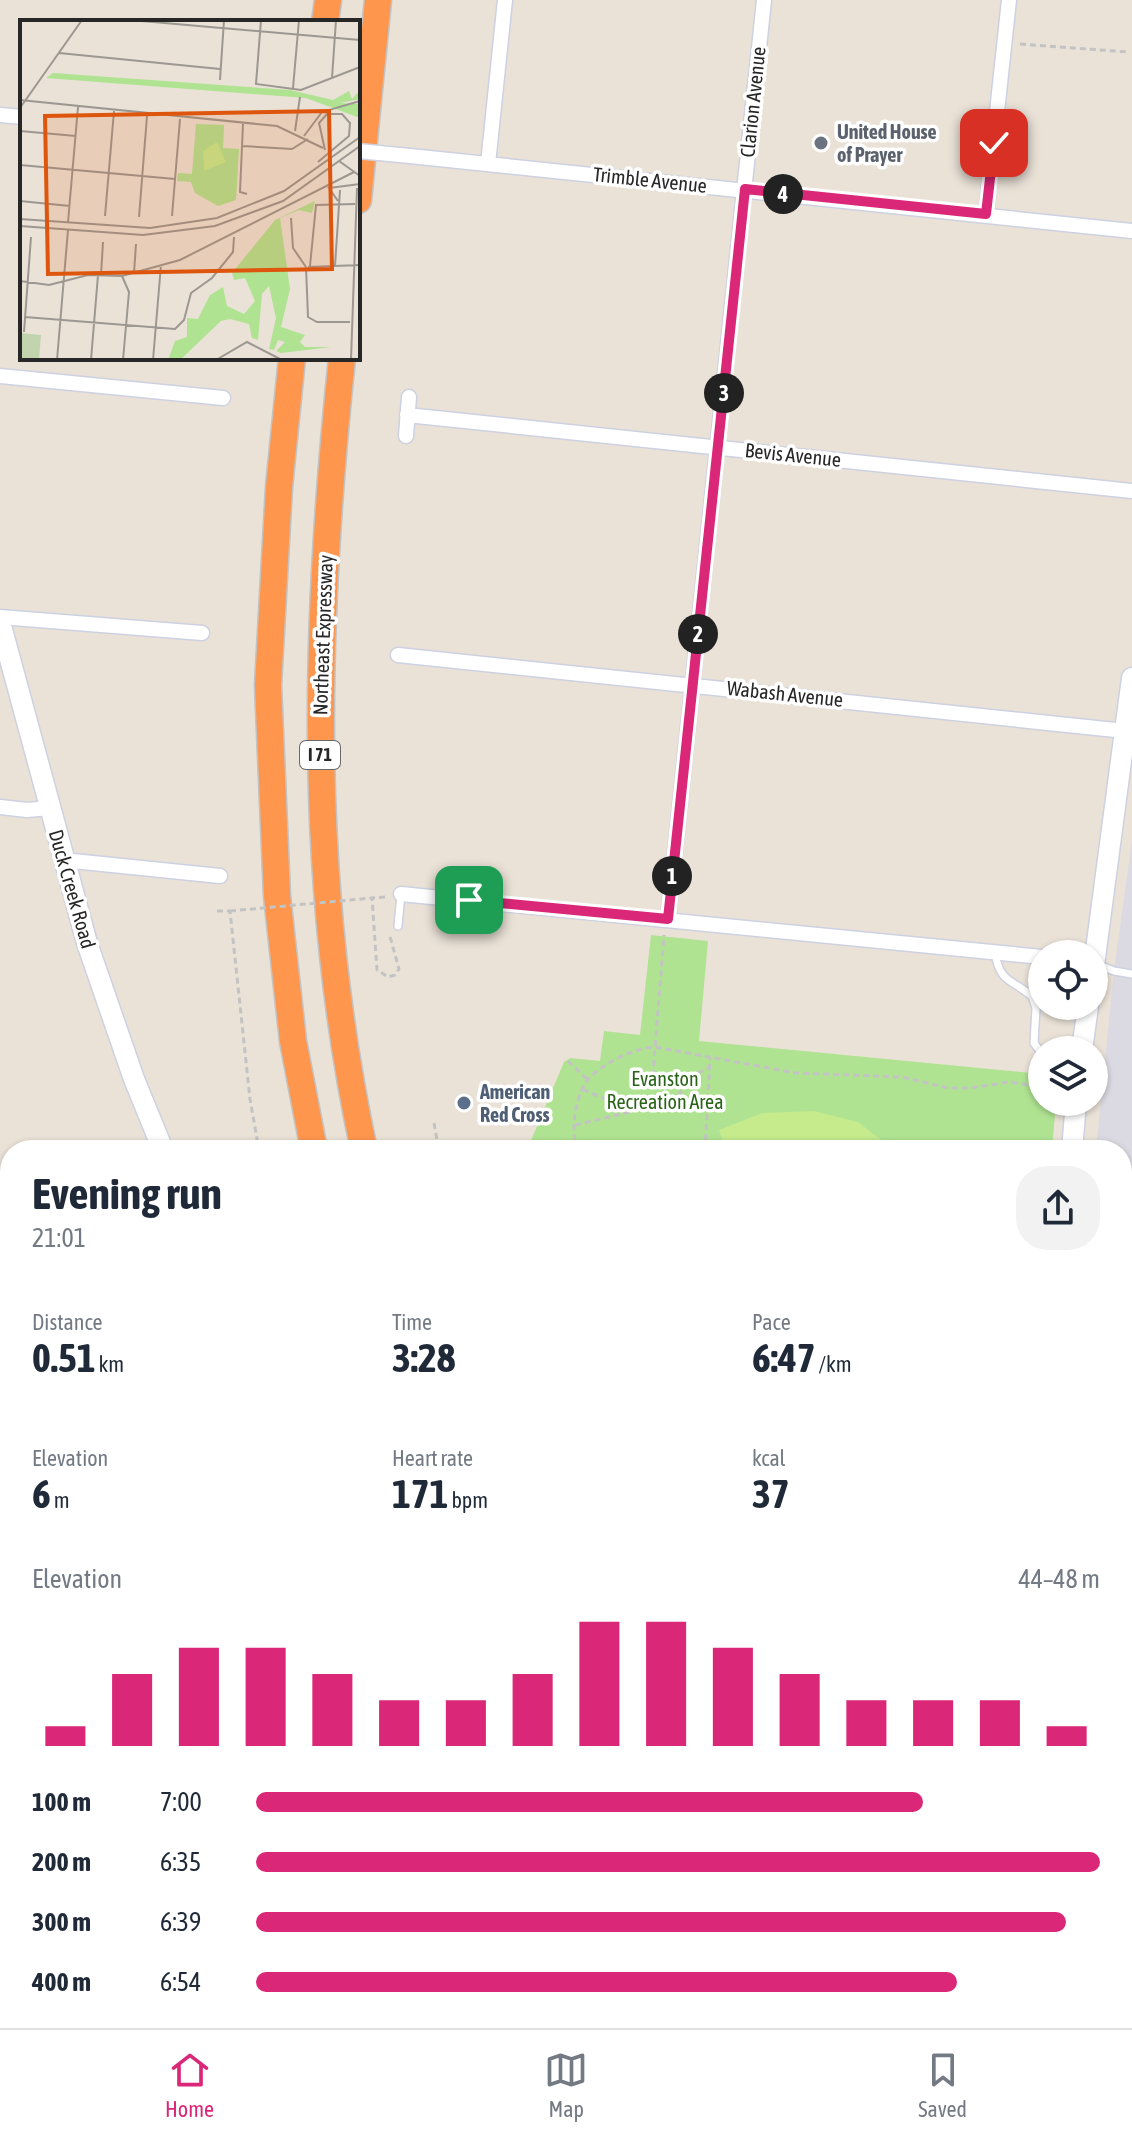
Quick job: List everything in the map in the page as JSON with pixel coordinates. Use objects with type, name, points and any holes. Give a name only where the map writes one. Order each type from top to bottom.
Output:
[{"type":"highway","points":[[325,20],[328,0]]},
{"type":"highway","points":[[360,180],[378,0]]},
{"type":"highway","name":"I 71","points":[[292,360],[279,487],[268,685],[279,910],[293,1041],[312,1140]]},
{"type":"highway","name":"Northeast Expressway","points":[[342,360],[322,585],[320,735],[326,892],[348,1074],[362,1140]]},
{"type":"street","points":[[488,164],[505,0]]},
{"type":"street","name":"Clarion Avenue","points":[[667,919],[764,0]]},
{"type":"street","points":[[986,214],[1009,0]]},
{"type":"street","points":[[0,115],[20,117]]},
{"type":"street","name":"Trimble Avenue","points":[[360,151],[1132,231]]},
{"type":"street","points":[[0,376],[223,398]]},
{"type":"street","points":[[406,436],[409,397]]},
{"type":"street","name":"Bevis Avenue","points":[[407,415],[1132,491]]},
{"type":"street","points":[[0,619],[202,633]]},
{"type":"street","name":"Duck Creek Road","points":[[0,619],[63,860],[95,968],[159,1140]]},
{"type":"street","name":"Wabash Avenue","points":[[398,655],[1125,731]]},
{"type":"street","points":[[1097,940],[1132,678]]},
{"type":"street","points":[[0,807],[27,810],[50,808]]},
{"type":"street","points":[[63,860],[220,876]]},
{"type":"street","points":[[401,894],[1028,956]]},
{"type":"street","points":[[1073,1140],[1075,1116]]},
{"type":"lane","points":[[398,926],[401,894]]},
{"type":"lane","points":[[995,953],[998,971],[1006,981],[1032,996],[1036,1008],[1034,1036]]},
{"type":"lane","points":[[1108,969],[1132,974]]},
{"type":"path","points":[[1020,44],[1128,52]]},
{"type":"path","points":[[217,911],[385,897]]},
{"type":"path","points":[[372,898],[377,970],[388,977],[395,975],[399,969],[389,930]]},
{"type":"path","points":[[230,911],[257,1140]]},
{"type":"path","points":[[652,1086],[667,919]]},
{"type":"path","points":[[574,1140],[574,1125],[588,1080],[626,1053],[655,1047],[796,1073],[902,1077],[948,1088],[1009,1082],[1028,1085]]},
{"type":"path","points":[[706,1140],[710,1057]]},
{"type":"path","points":[[568,1061],[588,1080]]},
{"type":"path","points":[[665,1111],[696,1074],[710,1067]]},
{"type":"path","points":[[574,1125],[634,1111],[584,1090]]},
{"type":"path","points":[[434,1123],[437,1140]]},
{"type":"shaded area","points":[[1132,840],[1132,1140],[1097,1140],[1099,1116],[1108,1116],[1107,1036]]},
{"type":"green space","name":"Evanston Recreation Area","points":[[651,935],[708,941],[699,1041],[1028,1073],[1028,1116],[1055,1116],[1053,1140],[531,1140],[564,1062],[570,1058],[600,1061],[604,1031],[640,1035]]},
{"type":"green space","points":[[814,1111],[858,1122],[881,1140],[722,1140],[719,1130],[762,1113]]},
{"type":"place","name":"United House of Prayer","points":[[821,143]]},
{"type":"place","name":"American Red Cross","points":[[464,1103]]},
{"type":"route","points":[[469,900],[668,919],[745,189],[986,214],[994,143]]}]
